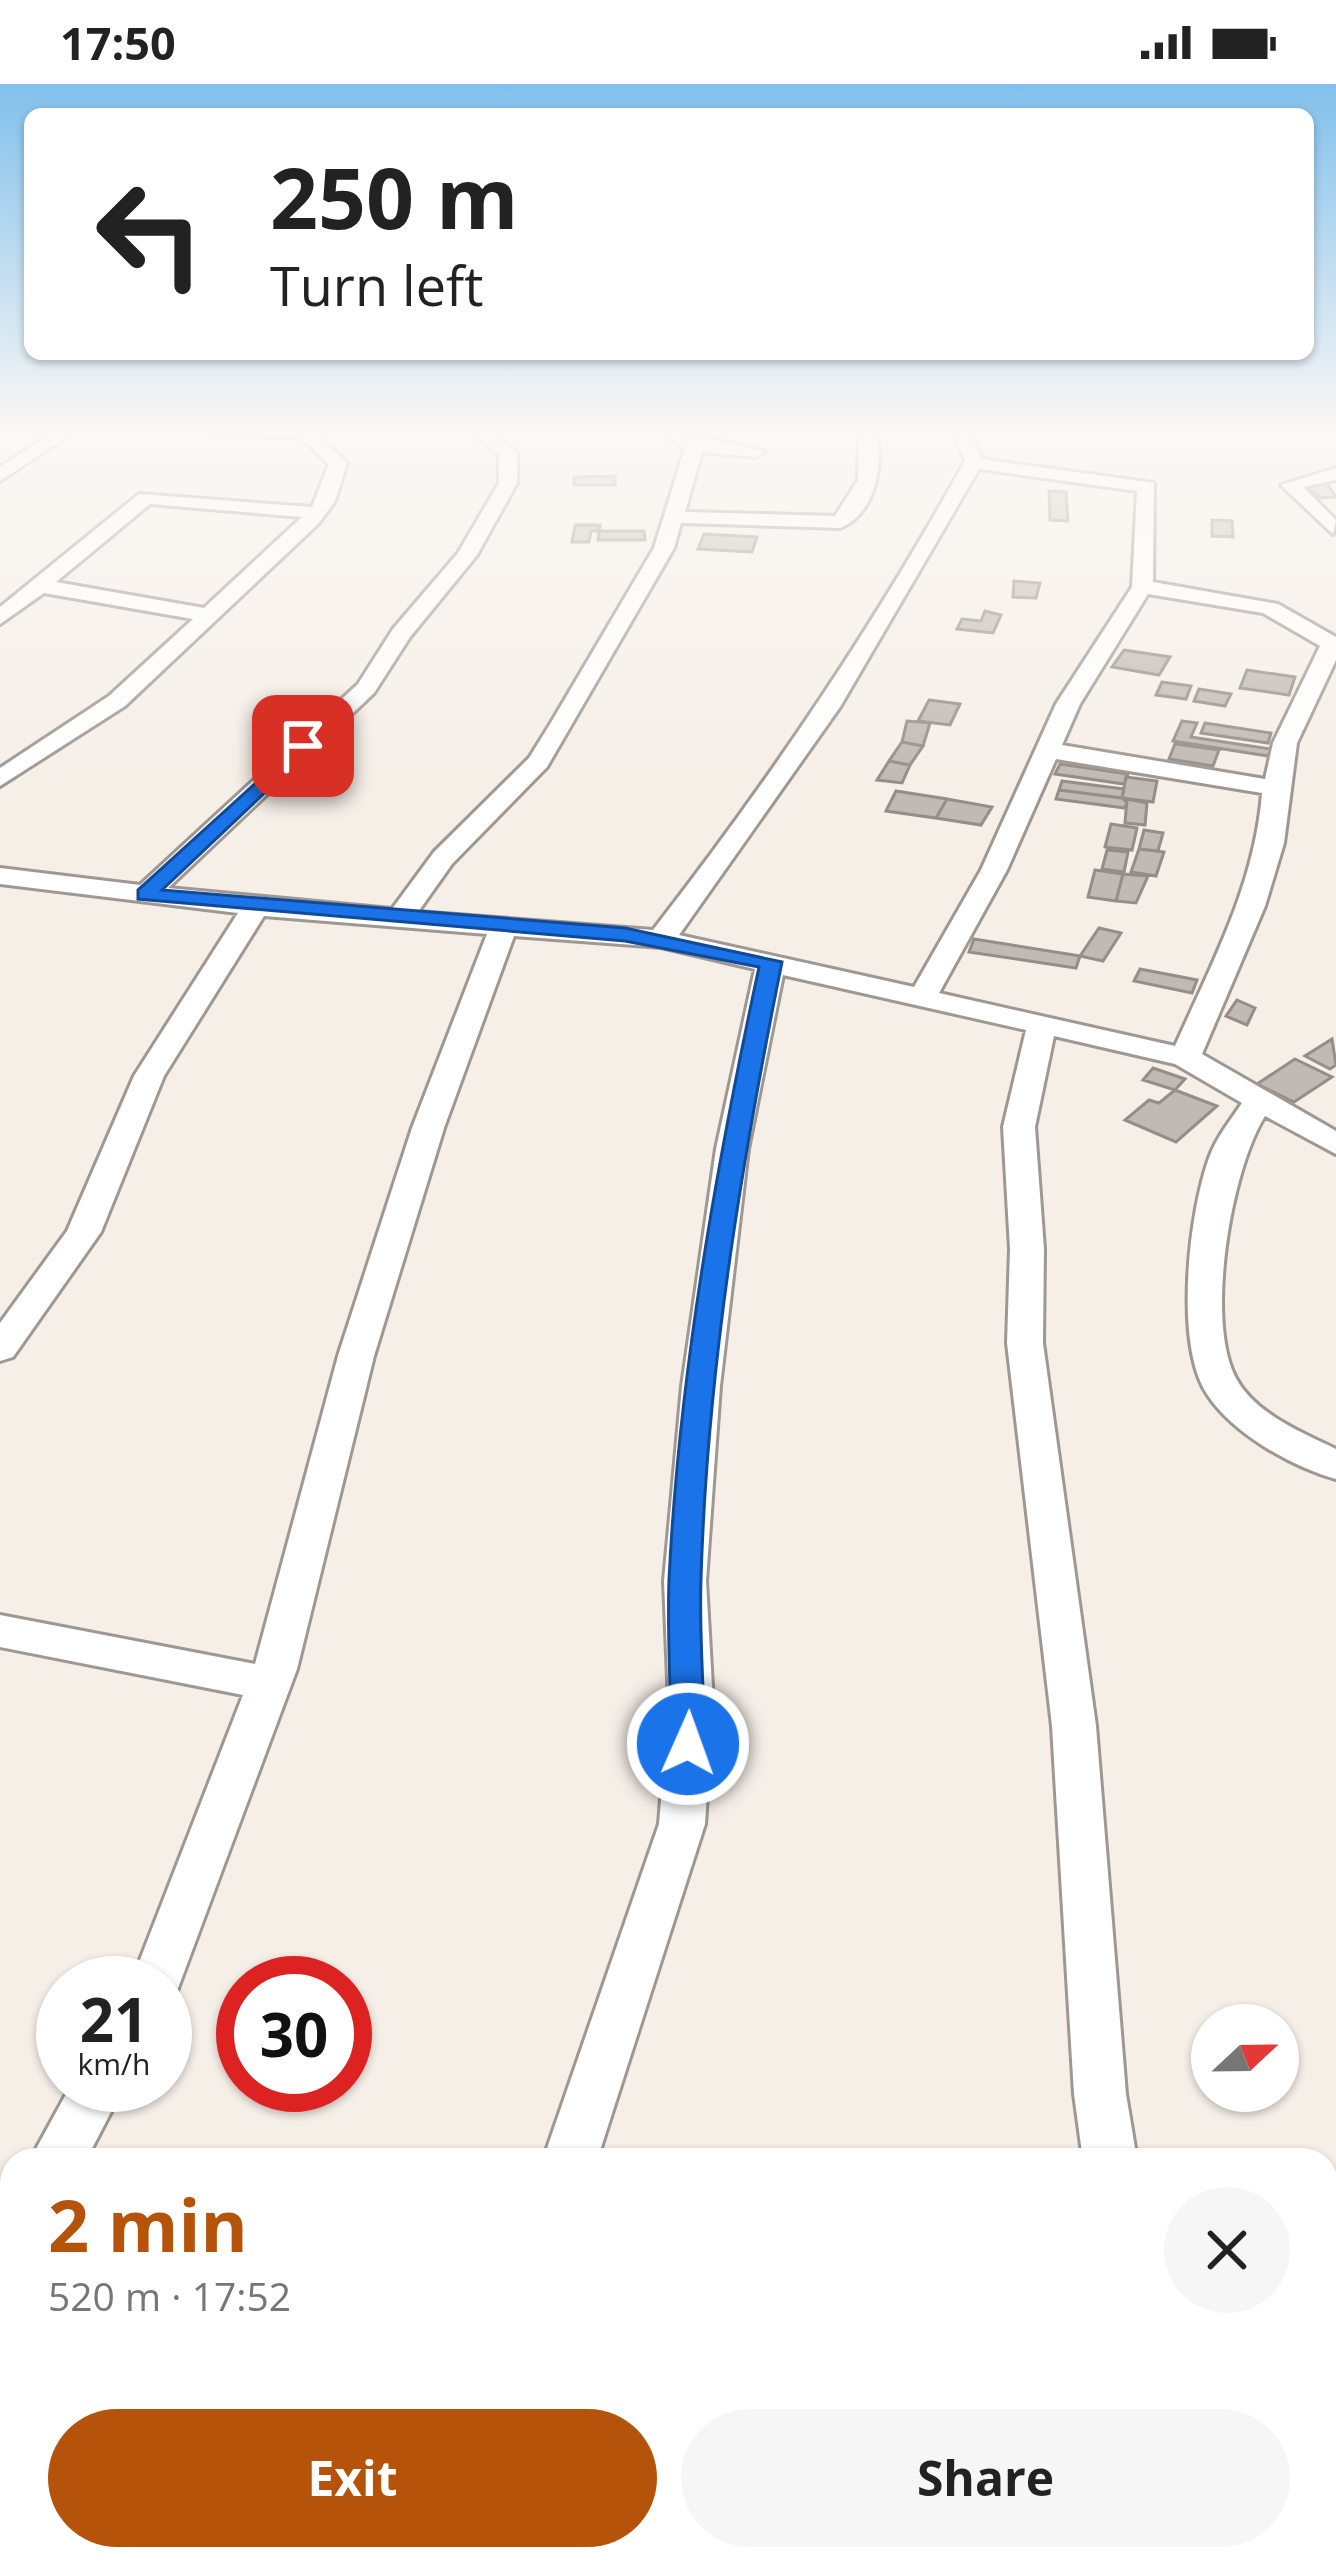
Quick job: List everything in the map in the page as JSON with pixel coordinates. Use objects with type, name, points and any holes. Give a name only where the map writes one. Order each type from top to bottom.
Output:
[{"type":"street","points":[[0,618],[89,546]]},
{"type":"street","points":[[0,778],[117,701],[282,546]]},
{"type":"street","points":[[145,895],[366,688],[401,634],[471,546]]},
{"type":"street","points":[[399,919],[443,859],[538,762],[665,546]]},
{"type":"street","points":[[661,939],[839,691],[930,546]]},
{"type":"street","points":[[923,996],[994,870],[1068,704],[1142,587],[1144,546]]},
{"type":"street","points":[[42,586],[208,615]]},
{"type":"street","points":[[1142,587],[1244,603],[1320,631],[1332,645],[1285,743],[1275,788],[1271,843],[1251,906],[1185,1057]]},
{"type":"street","points":[[1046,751],[1275,788]]},
{"type":"street","points":[[5,882],[661,939],[1185,1057],[1336,1144]]},
{"type":"street","points":[[0,1348],[84,1232],[149,1076],[256,907]]},
{"type":"street","points":[[166,1956],[269,1683],[356,1356],[428,1127],[503,927]]},
{"type":"street","points":[[574,2148],[682,1824],[691,1704],[685,1581],[701,1386],[732,1149],[771,962]]},
{"type":"street","points":[[1042,1024],[1019,1127],[1027,1250],[1024,1343],[1074,1726],[1100,2094],[1108,2148]]},
{"type":"street","points":[[1261,1098],[1225,1160],[1208,1303],[1210,1353],[1221,1388],[1275,1432],[1336,1466]]},
{"type":"street","points":[[0,1631],[269,1683]]},
{"type":"street","points":[[64,2148],[84,2112]]},
{"type":"building","points":[[699,546],[754,546],[752,552]]},
{"type":"building","points":[[1014,581],[1040,583],[1036,598],[1013,597]]},
{"type":"building","points":[[985,611],[1001,615],[993,633],[957,629],[962,619],[981,621]]},
{"type":"building","points":[[1124,650],[1170,657],[1159,675],[1112,667]]},
{"type":"building","points":[[1247,670],[1295,677],[1289,695],[1240,688]]},
{"type":"building","points":[[1162,682],[1191,686],[1186,699],[1156,695]]},
{"type":"building","points":[[1199,689],[1231,694],[1225,706],[1194,701]]},
{"type":"building","points":[[929,700],[960,704],[950,725],[918,721]]},
{"type":"building","points":[[907,721],[930,723],[923,746],[902,742]]},
{"type":"building","points":[[1182,721],[1197,723],[1191,737],[1271,749],[1268,756],[1173,741]]},
{"type":"building","points":[[1205,723],[1271,733],[1268,743],[1201,733]]},
{"type":"building","points":[[902,742],[923,746],[910,765],[889,761]]},
{"type":"building","points":[[1175,744],[1219,750],[1213,766],[1169,759]]},
{"type":"building","points":[[889,761],[910,765],[902,783],[877,780]]},
{"type":"building","points":[[1060,764],[1128,774],[1124,784],[1055,774]]},
{"type":"building","points":[[1126,777],[1157,781],[1153,802],[1122,798]]},
{"type":"building","points":[[1062,781],[1124,789],[1122,798],[1059,790]]},
{"type":"building","points":[[1059,790],[1127,802],[1125,808],[1056,799]]},
{"type":"building","points":[[896,791],[947,799],[936,818],[886,811]]},
{"type":"building","points":[[947,799],[992,807],[981,825],[936,818]]},
{"type":"building","points":[[1127,799],[1147,803],[1145,825],[1125,823]]},
{"type":"building","points":[[1111,824],[1137,828],[1132,850],[1105,847]]},
{"type":"building","points":[[1144,830],[1163,833],[1158,851],[1139,849]]},
{"type":"building","points":[[1139,849],[1164,852],[1156,876],[1131,872]]},
{"type":"building","points":[[1107,850],[1128,852],[1124,872],[1102,869]]},
{"type":"building","points":[[1095,870],[1123,874],[1116,901],[1088,897]]},
{"type":"building","points":[[1123,874],[1148,876],[1136,903],[1116,901]]},
{"type":"building","points":[[1099,928],[1121,933],[1103,961],[1080,956]]},
{"type":"building","points":[[974,939],[1080,956],[1076,968],[969,952]]},
{"type":"building","points":[[1140,969],[1197,980],[1192,993],[1134,981]]},
{"type":"building","points":[[1237,1000],[1255,1008],[1247,1025],[1226,1016]]},
{"type":"building","points":[[1332,1039],[1336,1065],[1330,1069],[1305,1056]]},
{"type":"building","points":[[1295,1059],[1332,1077],[1294,1102],[1257,1084]]},
{"type":"building","points":[[1153,1068],[1185,1079],[1175,1090],[1143,1080]]},
{"type":"building","points":[[1175,1090],[1217,1106],[1176,1142],[1125,1120],[1149,1100],[1159,1103]]},
{"type":"route","points":[[303,746],[145,895],[625,934],[771,962],[732,1149],[701,1386],[685,1581],[691,1704],[688,1744]]}]
